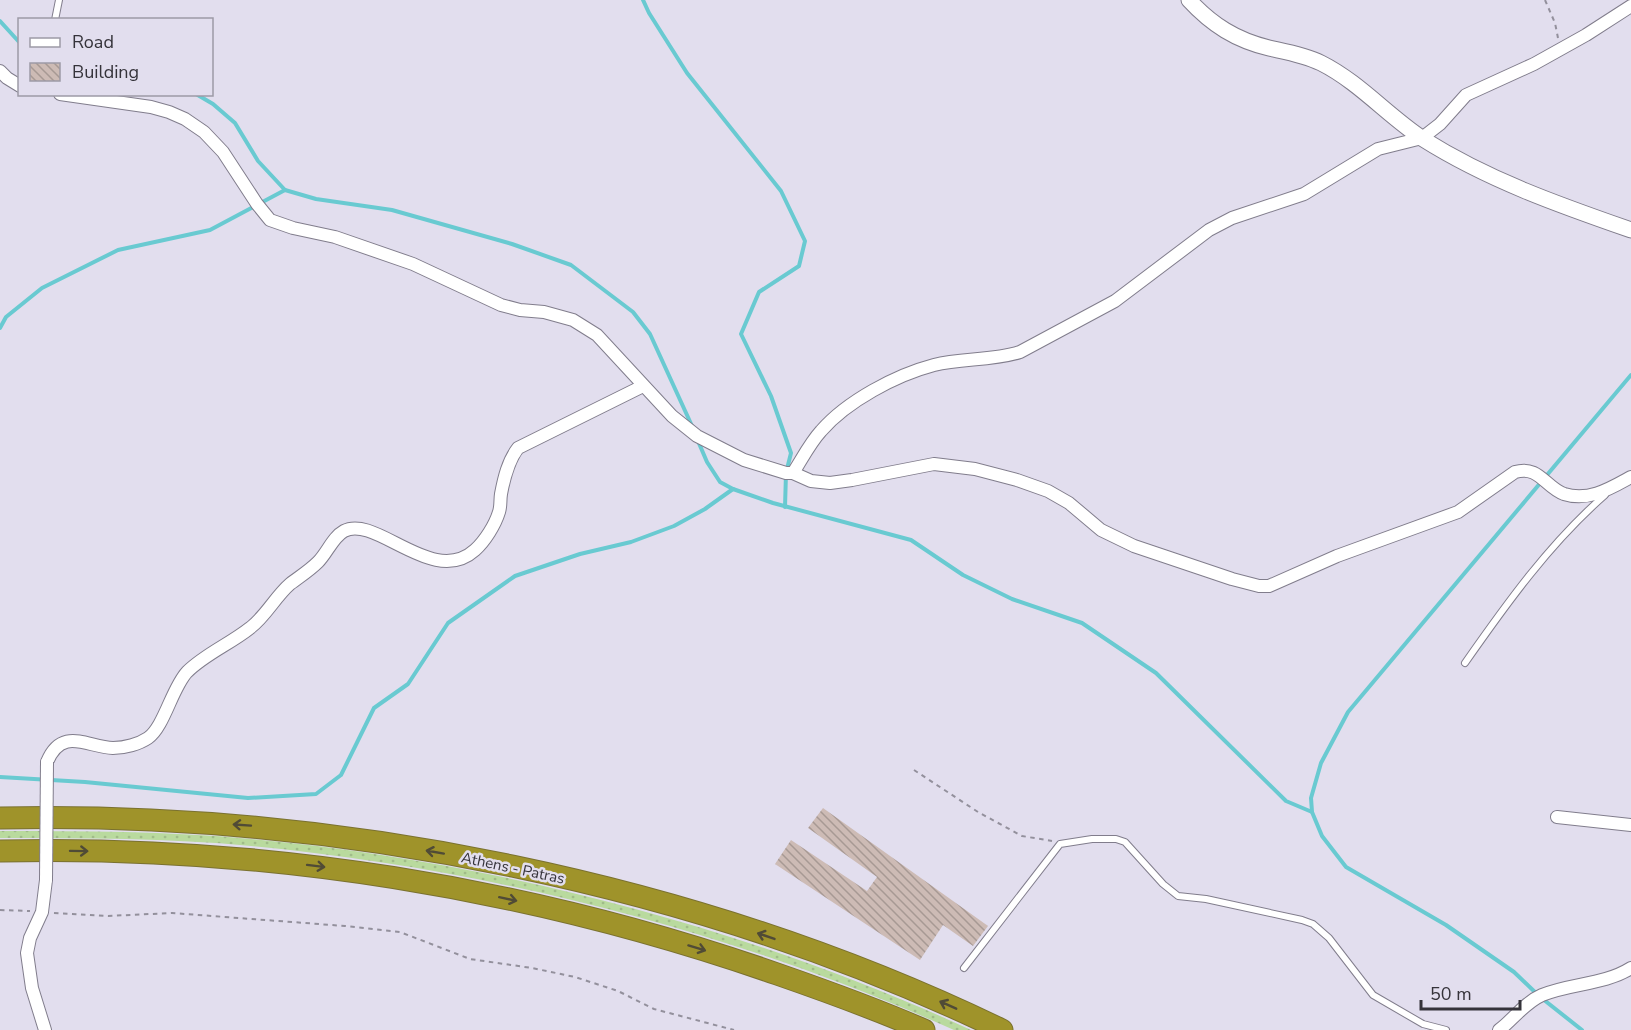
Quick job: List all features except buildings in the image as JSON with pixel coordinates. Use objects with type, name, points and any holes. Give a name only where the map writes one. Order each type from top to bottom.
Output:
[{"type":"highway","name":"Athens - Patras","points":[[0,818],[129,819],[250,826],[363,840],[512,866],[650,900],[767,936],[924,994],[1002,1030]]},
{"type":"highway","points":[[0,851],[140,852],[248,859],[357,872],[474,892],[579,915],[715,953],[816,987],[924,1030]]},
{"type":"street","points":[[1189,0],[1212,23],[1234,36],[1267,48],[1304,56],[1335,70],[1422,138],[1505,184],[1631,230]]},
{"type":"street","points":[[793,473],[820,432],[831,420],[871,391],[933,365],[1005,357],[1020,352],[1115,301],[1209,230],[1232,218],[1304,194],[1378,149],[1422,138],[1440,124],[1466,94],[1534,64],[1586,36],[1631,6]]},
{"type":"street","points":[[0,70],[18,85]]},
{"type":"street","points":[[73,96],[169,112],[185,119],[204,132],[235,168],[261,210],[275,223],[335,237],[412,264],[501,305],[520,310],[544,312],[573,320],[587,327],[672,417],[697,436],[744,460],[793,473],[812,481],[830,483],[879,476],[915,466],[934,464],[948,464],[1017,480],[1048,491],[1069,503],[1092,524],[1112,536],[1232,579],[1259,586],[1277,584],[1337,556],[1458,512],[1515,472],[1529,471],[1562,493],[1575,495],[1602,493],[1631,477]]},
{"type":"street","points":[[45,1030],[32,988],[27,953],[30,938],[42,912],[46,880],[47,762],[50,754],[60,743],[79,741],[114,748],[135,744],[152,735],[178,684],[187,673],[252,627],[289,585],[322,558],[345,530],[359,529],[371,532],[431,559],[447,562],[463,558],[475,550],[485,538],[499,512],[501,492],[511,457],[518,448],[643,386]]},
{"type":"street","points":[[1557,817],[1631,825]]},
{"type":"street","points":[[1499,1030],[1520,1009],[1539,996],[1580,984],[1613,978],[1631,968]]},
{"type":"lane","points":[[55,18],[59,0]]},
{"type":"lane","points":[[114,96],[126,104]]},
{"type":"lane","points":[[1465,663],[1524,580],[1580,518],[1612,488]]},
{"type":"lane","points":[[964,968],[1060,844],[1092,839],[1116,839],[1125,842],[1162,884],[1178,896],[1206,899],[1313,924],[1336,946],[1373,995],[1423,1024],[1446,1030]]},
{"type":"path","points":[[1545,0],[1555,23],[1558,50]]},
{"type":"path","points":[[914,770],[978,812],[1022,836],[1045,839],[1060,844]]},
{"type":"path","points":[[0,910],[108,916],[172,913],[400,932],[470,959],[575,977],[618,991],[654,1009],[734,1030]]},
{"type":"green space","points":[[0,831],[157,833],[251,839],[342,849],[527,882],[710,931],[800,960],[887,993],[971,1030],[954,1030],[785,963],[698,934],[610,909],[521,888],[341,856],[251,846],[157,840],[0,838]]},
{"type":"waterway","points":[[643,0],[687,73],[781,191],[805,241],[799,266],[759,292],[741,334],[771,396],[791,453],[786,473],[785,507]]},
{"type":"waterway","points":[[0,21],[18,41]]},
{"type":"waterway","points":[[199,96],[213,104],[235,123],[258,161],[285,190],[316,199],[392,210],[512,244],[571,265],[633,312],[650,334],[692,426]]},
{"type":"waterway","points":[[0,328],[6,317],[42,288],[118,250],[210,230],[285,190]]},
{"type":"waterway","points":[[1582,1030],[1539,996],[1514,972],[1446,925],[1346,867],[1322,836],[1312,812],[1311,798],[1321,763],[1348,712],[1631,375]]},
{"type":"waterway","points":[[698,441],[707,462],[720,482],[733,489],[773,503],[911,540],[963,575],[1012,599],[1082,623],[1156,673],[1286,801],[1312,812]]},
{"type":"waterway","points":[[0,777],[85,782],[248,798],[316,794],[341,775],[374,708],[408,684],[448,623],[515,576],[580,554],[631,542],[674,526],[705,509],[733,489]]}]
